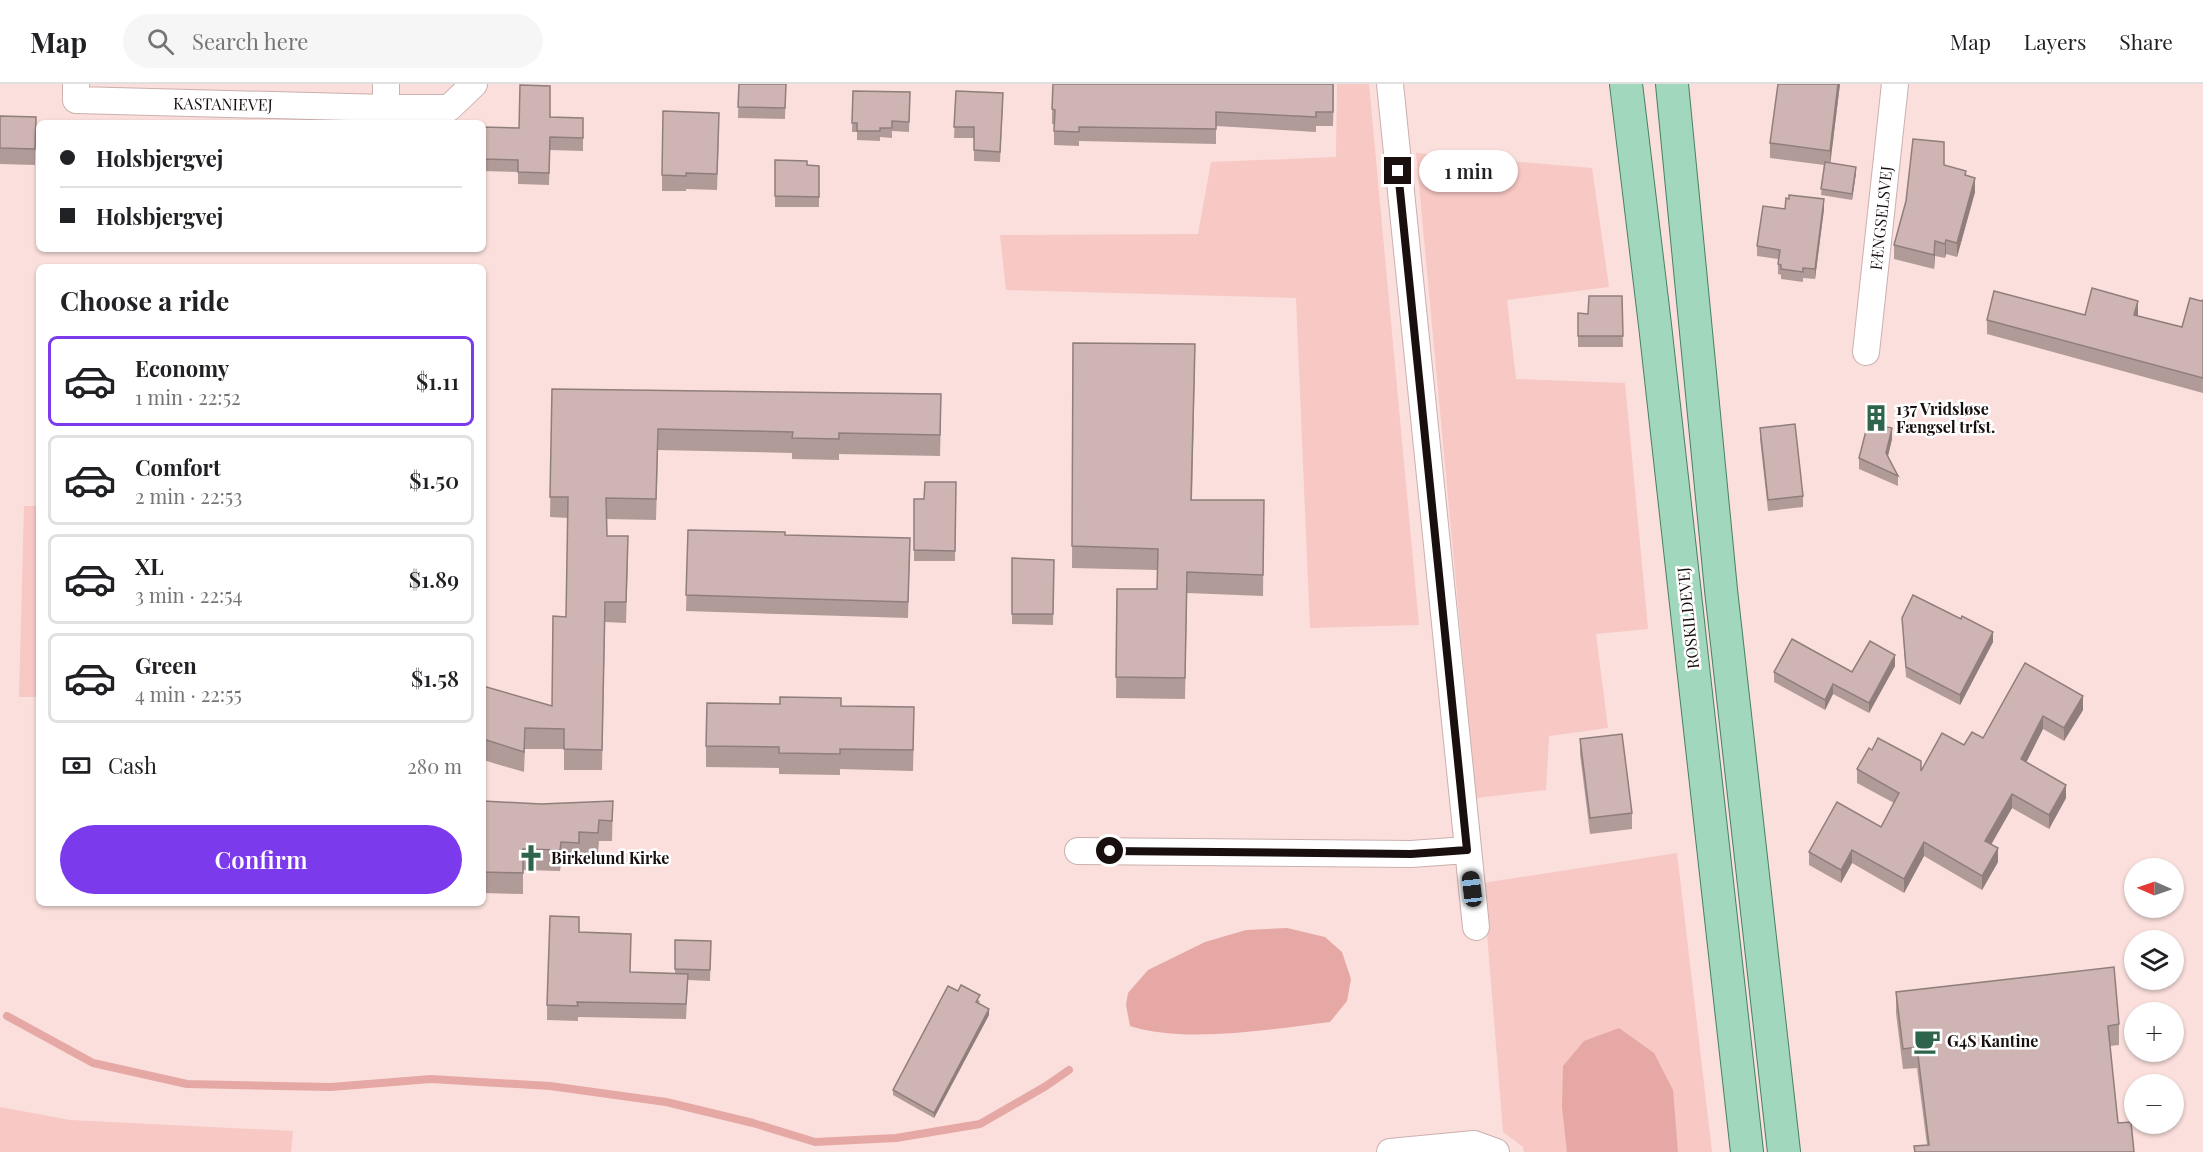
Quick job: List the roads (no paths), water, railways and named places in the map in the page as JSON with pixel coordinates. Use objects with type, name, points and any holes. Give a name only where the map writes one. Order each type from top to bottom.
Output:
[{"type":"main road","name":"ROSKILDEVEJ","points":[[1626,84],[1747,1152]]},
{"type":"main road","points":[[1672,84],[1721,590],[1784,1152]]},
{"type":"street","name":"KASTANIEVEJ","points":[[76,84],[76,100],[386,96],[449,108],[474,84]]},
{"type":"street","points":[[1389,84],[1476,927]]},
{"type":"street","name":"FÆNGSELSVEJ","points":[[1866,352],[1895,84]]},
{"type":"street","points":[[1078,850],[1411,854],[1467,850]]},
{"type":"street","points":[[1390,1152],[1474,1144],[1496,1152]]},
{"type":"waterway","points":[[7,1016],[93,1063],[187,1084],[331,1087],[431,1079],[550,1086],[666,1102],[753,1123],[815,1142],[896,1138],[980,1124],[1069,1070]]},
{"type":"place","name":"137 Vridsløse Fængsel trfst.","points":[[1876,418]]},
{"type":"place","name":"Birkelund Kirke","points":[[531,858]]},
{"type":"place","name":"G4S Kantine","points":[[1927,1041]]}]
